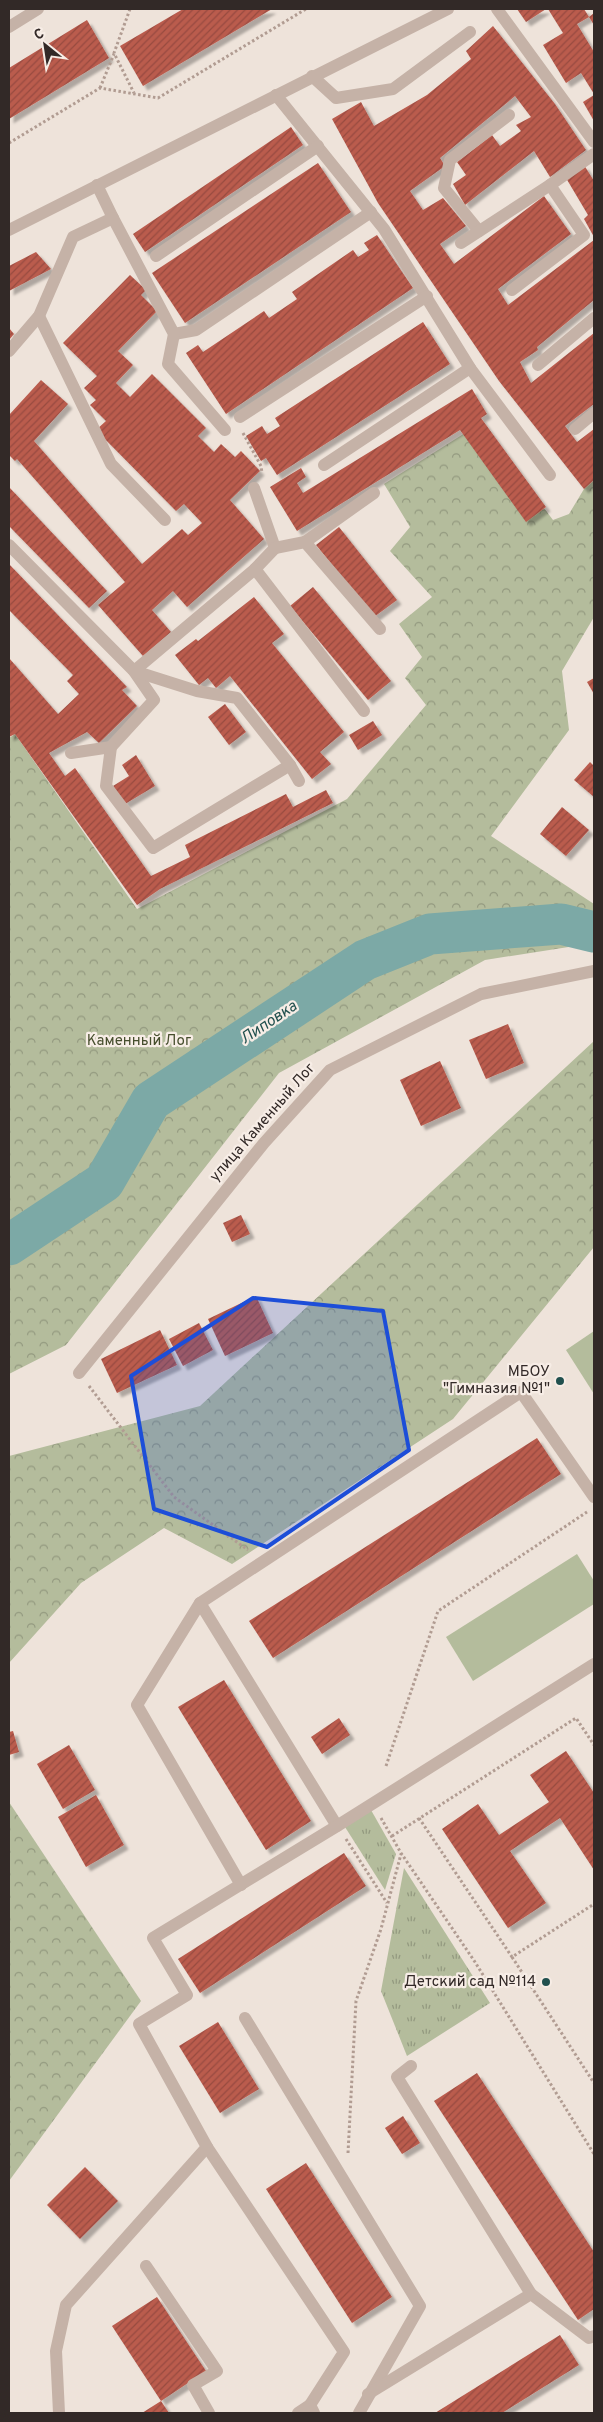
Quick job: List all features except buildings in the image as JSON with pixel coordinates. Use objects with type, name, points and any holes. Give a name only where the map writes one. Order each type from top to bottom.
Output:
[{"type":"street","points":[[9,27],[38,9]]},
{"type":"street","points":[[9,230],[448,9]]},
{"type":"street","points":[[497,9],[594,142]]},
{"type":"street","points":[[312,76],[336,98],[393,89],[470,32]]},
{"type":"street","points":[[276,95],[384,229],[470,368],[550,475]]},
{"type":"street","points":[[479,231],[444,188],[450,160],[509,115]]},
{"type":"street","points":[[156,256],[318,146]]},
{"type":"street","points":[[461,243],[594,154]]},
{"type":"street","points":[[97,185],[174,334],[168,364],[225,430]]},
{"type":"street","points":[[512,290],[584,235],[550,185]]},
{"type":"street","points":[[174,334],[196,330],[371,212]]},
{"type":"street","points":[[9,351],[39,316],[73,237],[113,218]]},
{"type":"street","points":[[240,417],[427,296]]},
{"type":"street","points":[[39,316],[111,464],[165,520]]},
{"type":"street","points":[[538,364],[594,318]]},
{"type":"street","points":[[324,465],[470,368]]},
{"type":"street","points":[[575,429],[594,413]]},
{"type":"street","points":[[254,488],[274,548]]},
{"type":"street","points":[[134,671],[255,569],[274,548],[305,542],[374,493]]},
{"type":"street","points":[[305,542],[380,629]]},
{"type":"street","points":[[9,545],[134,671],[154,700],[112,747],[106,786],[154,848],[290,765]]},
{"type":"street","points":[[255,569],[364,711]]},
{"type":"street","points":[[134,671],[197,691],[237,698],[290,765],[299,782]]},
{"type":"street","points":[[71,753],[112,747]]},
{"type":"street","name":"улица Каменный Лог","points":[[79,1373],[264,1143],[330,1070],[480,994],[594,971]]},
{"type":"street","points":[[241,1885],[137,1705],[200,1603],[521,1392],[593,1502]]},
{"type":"street","points":[[200,1603],[337,1826]]},
{"type":"street","points":[[298,2413],[312,2409],[344,2352],[207,2147],[138,2024],[187,1995],[153,1938],[337,1826],[372,1802],[594,1664]]},
{"type":"street","points":[[245,2018],[420,2306],[368,2394],[359,2413]]},
{"type":"street","points":[[411,2066],[398,2077],[531,2294],[589,2338],[594,2336]]},
{"type":"street","points":[[59,2413],[56,2351],[66,2305],[207,2147]]},
{"type":"street","points":[[146,2266],[217,2371],[193,2385],[209,2413]]},
{"type":"street","points":[[368,2394],[531,2294]]},
{"type":"path","points":[[9,143],[100,88],[130,9]]},
{"type":"path","points":[[100,88],[158,98],[306,9]]},
{"type":"path","points":[[114,54],[135,93]]},
{"type":"path","points":[[240,417],[243,436],[263,471],[254,488]]},
{"type":"path","points":[[79,1373],[174,1497],[247,1548],[261,1563]]},
{"type":"path","points":[[386,1766],[438,1611],[593,1502]]},
{"type":"path","points":[[392,1836],[576,1718],[594,1745]]},
{"type":"path","points":[[372,1802],[401,1853],[475,1962],[594,2154]]},
{"type":"path","points":[[419,1818],[594,2083]]},
{"type":"path","points":[[337,1826],[387,1904]]},
{"type":"path","points":[[348,2158],[356,2001],[373,1954],[401,1853]]},
{"type":"path","points":[[512,1957],[594,1904]]},
{"type":"highlighted area","points":[[253,1298],[383,1311],[409,1450],[267,1547],[154,1509],[131,1376]]},
{"type":"green space","name":"Каменный Лог","points":[[465,433],[529,519],[544,508],[553,520],[569,514],[584,489],[594,480],[594,617],[562,671],[569,730],[491,836],[594,904],[594,943],[485,960],[279,1073],[66,1345],[9,1374],[9,738],[15,734],[137,909],[347,799],[426,705],[405,678],[422,657],[399,624],[432,597],[390,551],[410,527],[384,484]]},
{"type":"green space","points":[[594,1041],[594,1247],[453,1419],[232,1564],[164,1528],[81,1583],[9,1663],[9,1456],[200,1406]]},
{"type":"green space","points":[[594,1331],[594,1394],[566,1350]]},
{"type":"green space","points":[[577,1554],[594,1581],[594,1604],[473,1681],[446,1637]]},
{"type":"green space","points":[[9,1802],[141,2001],[9,2181]]},
{"type":"green space","points":[[371,1810],[396,1854],[385,1890],[345,1827]]},
{"type":"green space","points":[[404,1868],[490,2003],[407,2056],[381,1991]]},
{"type":"waterway","name":"Липовка","points":[[9,1245],[104,1182],[151,1101],[365,960],[430,934],[561,924],[594,932]]},
{"type":"place","name":"МБОУ \"Гимназия №1\"","points":[[560,1381]]},
{"type":"place","name":"Детский сад №114","points":[[546,1982]]}]
